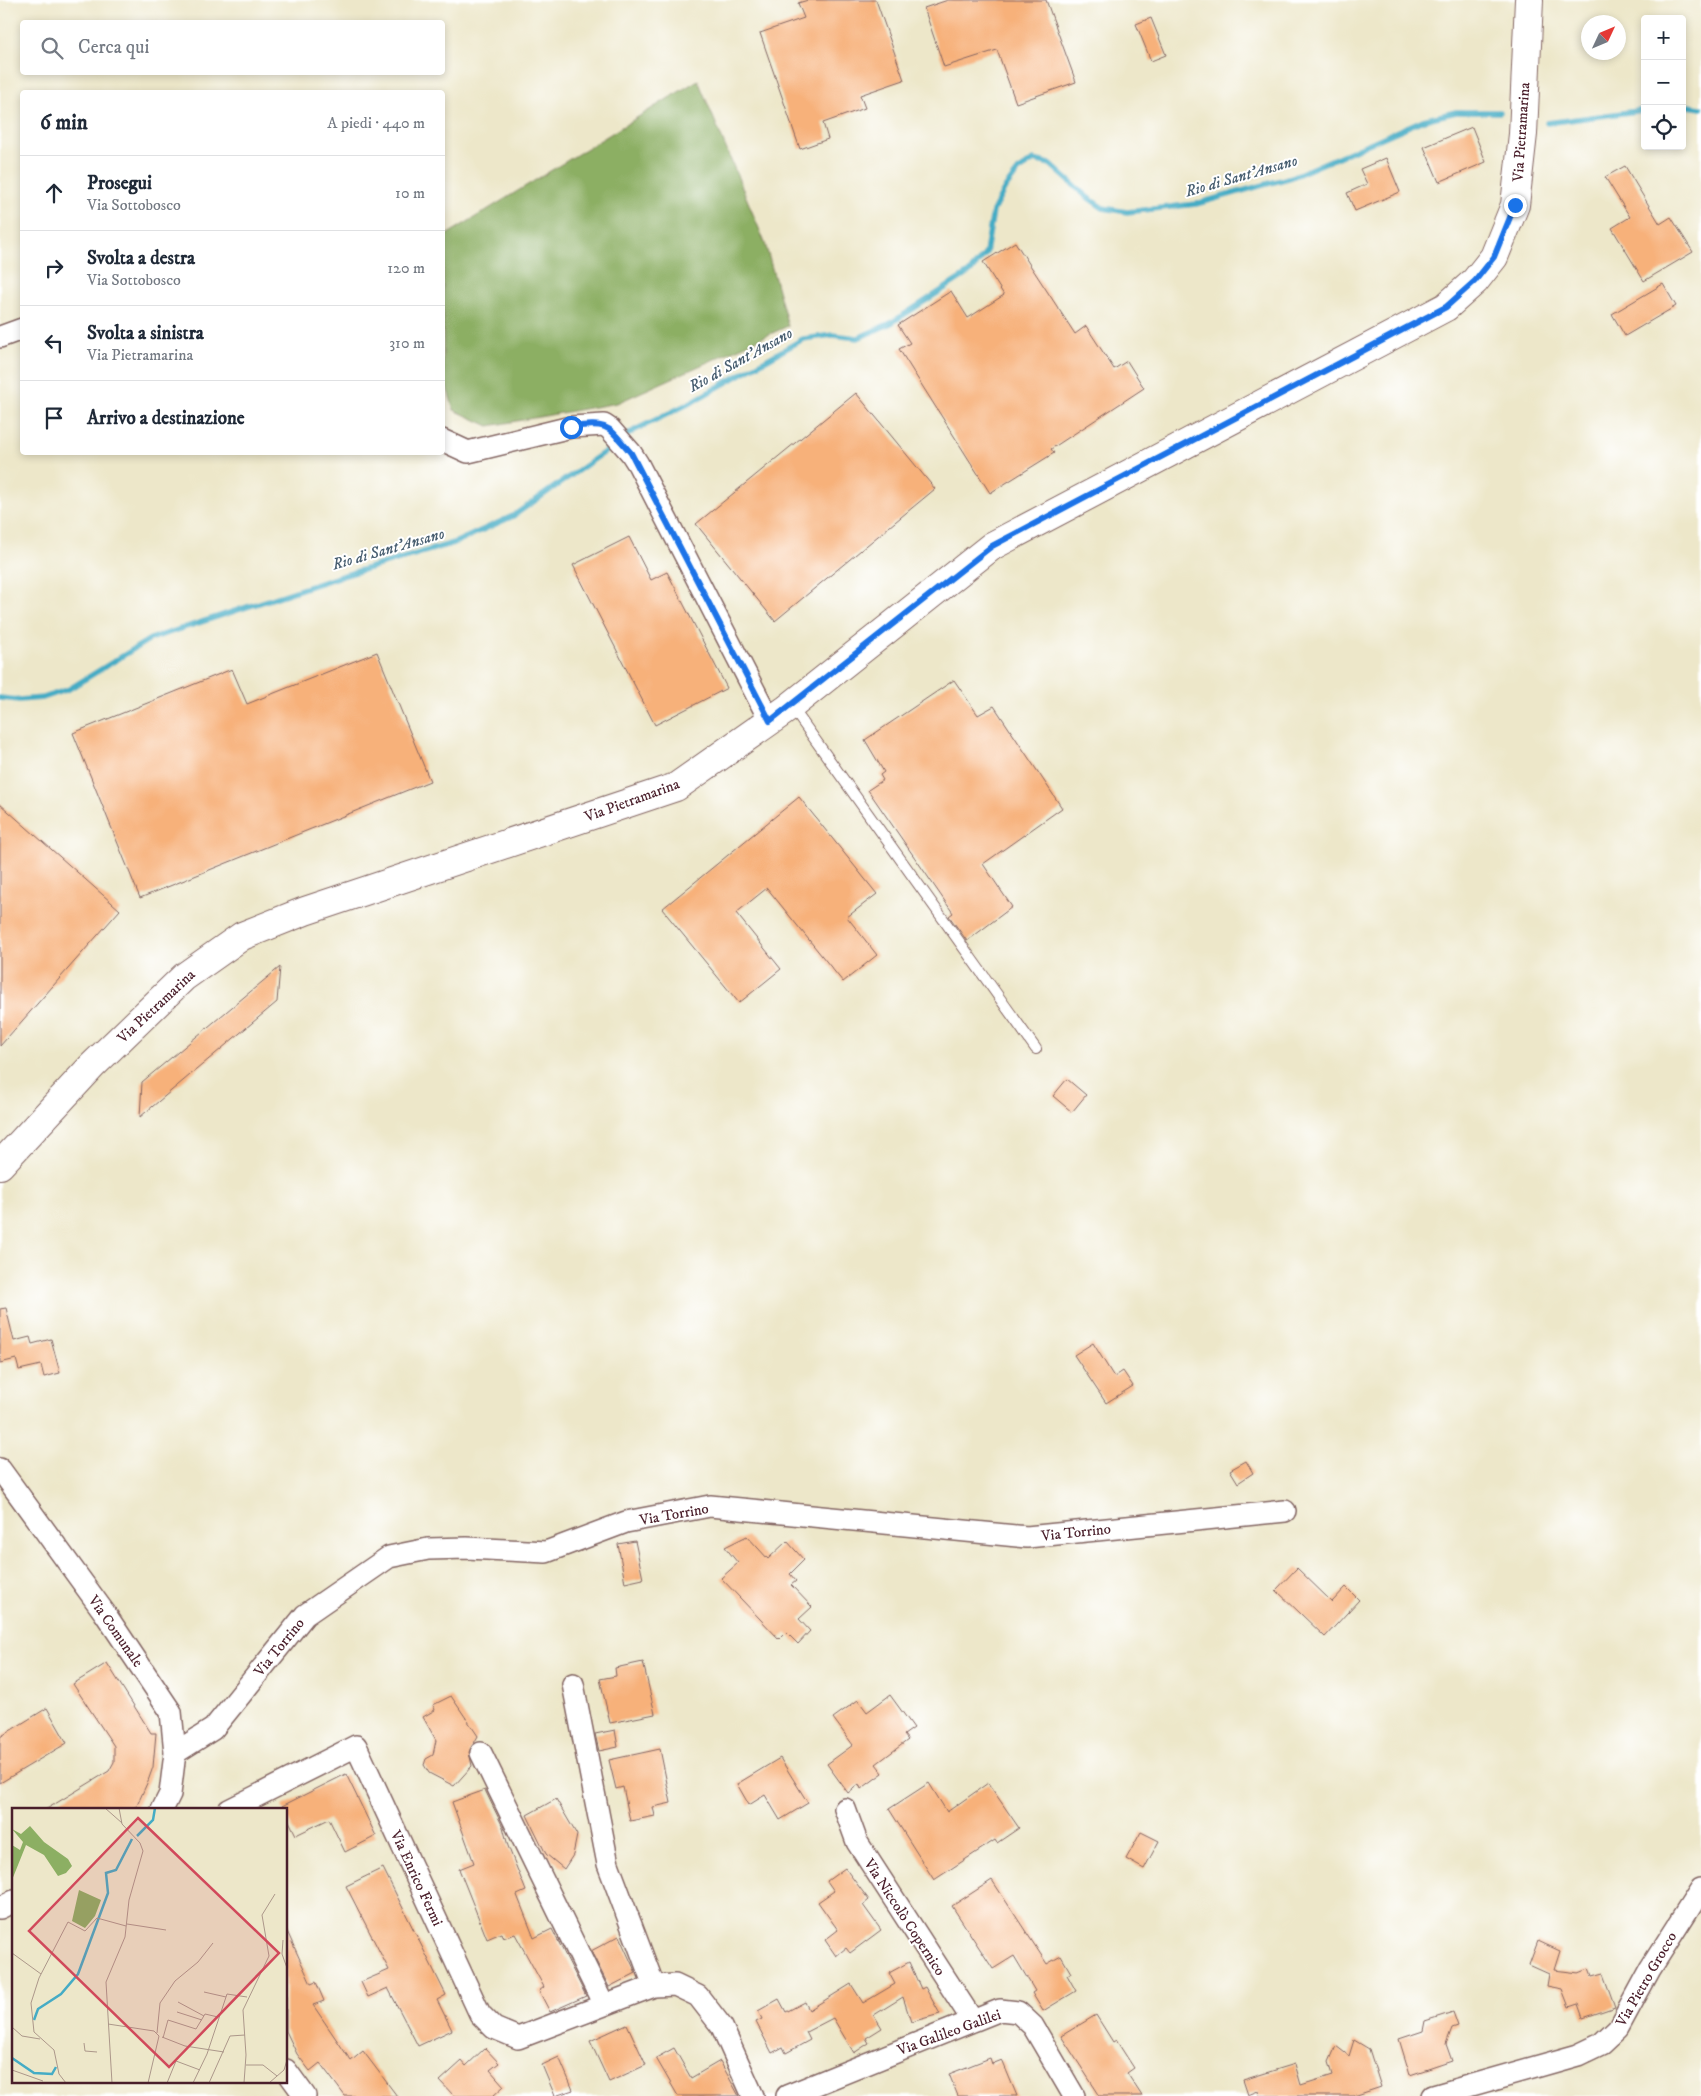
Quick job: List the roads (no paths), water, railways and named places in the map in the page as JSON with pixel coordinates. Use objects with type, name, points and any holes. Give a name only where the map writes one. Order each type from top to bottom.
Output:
[{"type":"main road","name":"Via Pietramarina","points":[[0,1165],[92,1066],[177,984],[242,936],[305,911],[676,787],[780,713],[992,546],[1241,413],[1446,307],[1475,281],[1494,257],[1515,205],[1522,134],[1530,0]]},
{"type":"street","points":[[0,338],[20,330]]},
{"type":"street","points":[[445,441],[468,452],[571,427],[604,425],[610,429],[631,453],[780,713]]},
{"type":"street","name":"Via Comunale","points":[[0,1469],[104,1612],[171,1712],[175,1753],[168,1805]]},
{"type":"street","name":"Via Torrino","points":[[175,1753],[213,1729],[305,1615],[389,1558],[428,1549],[467,1548],[546,1552],[626,1522],[710,1506],[1027,1537],[1285,1511]]},
{"type":"street","points":[[573,1684],[608,1864],[654,1986]]},
{"type":"street","name":"Via Enrico Fermi","points":[[233,1808],[356,1746],[480,2014],[494,2028],[518,2038],[654,1986],[675,1985],[698,1996],[722,2027],[753,2096]]},
{"type":"street","points":[[481,1753],[604,2005]]},
{"type":"street","name":"Via Niccolò Copernico","points":[[845,1809],[857,1842],[973,2020]]},
{"type":"street","name":"Via Pietro Grocco","points":[[1433,2096],[1578,2055],[1600,2044],[1618,2028],[1650,1969],[1701,1889]]},
{"type":"street","points":[[0,1908],[12,1902]]},
{"type":"street","name":"Via Galileo Galilei","points":[[787,2096],[1000,2010],[1018,2012],[1033,2026],[1074,2096]]},
{"type":"street","points":[[288,2073],[305,2096]]},
{"type":"lane","points":[[780,713],[1036,1050]]},
{"type":"waterway","name":"Rio di Sant'Ansano","points":[[1686,106],[1701,108]]},
{"type":"waterway","name":"Rio di Sant'Ansano","points":[[1547,123],[1641,111]]},
{"type":"waterway","name":"Rio di Sant'Ansano","points":[[623,438],[635,430],[688,404],[803,339],[833,335],[858,338],[891,323],[970,272],[986,253],[993,211],[1005,188],[1019,170],[1034,160],[1050,164],[1087,197],[1103,208],[1127,212],[1196,204],[1292,177],[1423,120],[1456,112],[1500,112]]},
{"type":"waterway","name":"Rio di Sant'Ansano","points":[[0,698],[19,700],[43,698],[69,689],[150,639],[335,578],[454,543],[513,516],[616,444]]}]
